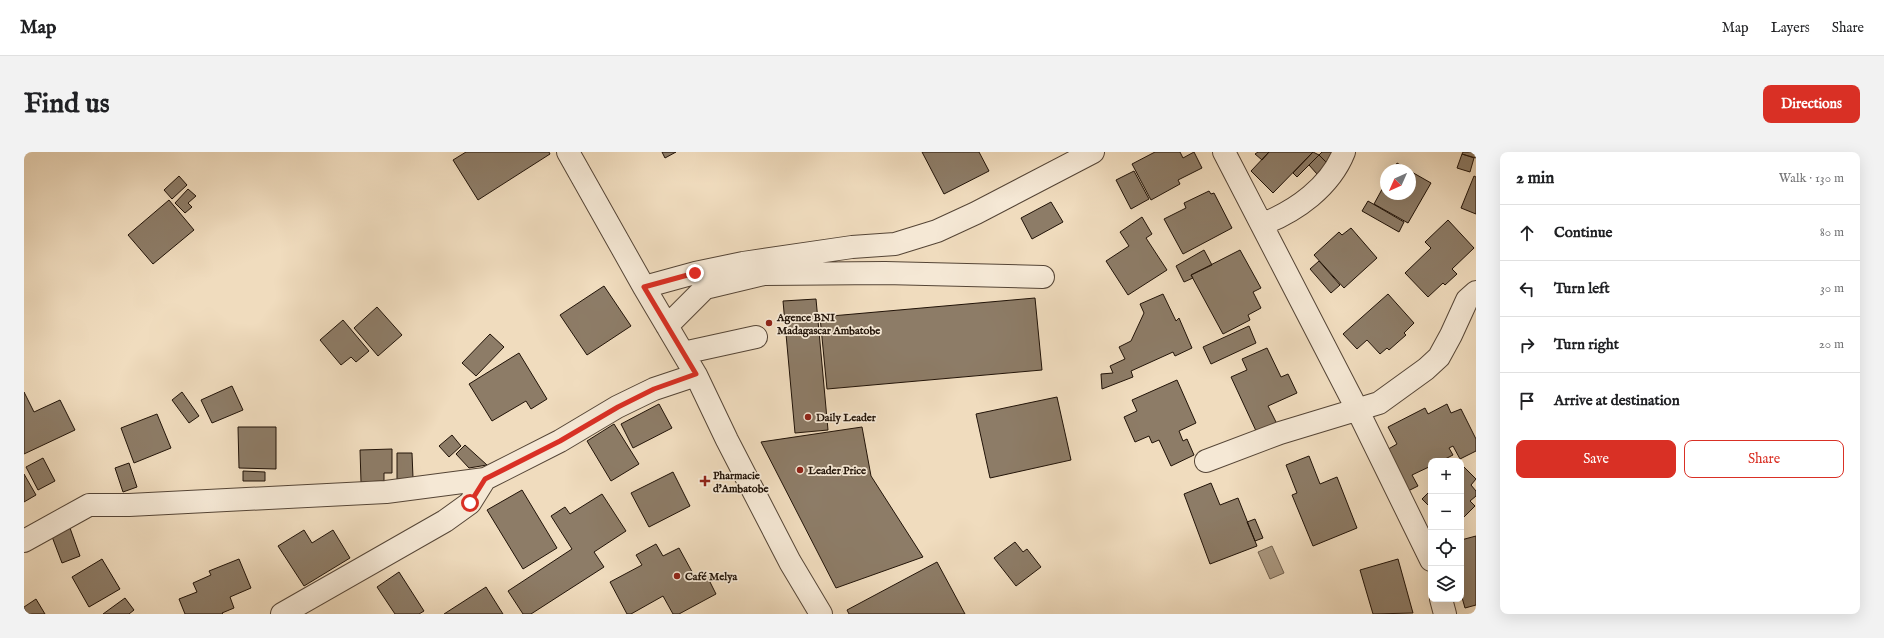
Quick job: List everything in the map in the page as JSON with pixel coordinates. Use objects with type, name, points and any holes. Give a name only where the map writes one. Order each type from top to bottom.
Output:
[{"type":"street","points":[[568,152],[644,287],[696,374],[727,440],[790,562],[821,614]]},
{"type":"street","points":[[644,287],[695,273],[743,263],[852,248],[895,244],[937,231],[976,213],[1093,152]]},
{"type":"street","points":[[1224,152],[1263,224],[1357,409],[1428,554]]},
{"type":"street","points":[[1263,224],[1280,218],[1314,194],[1327,179],[1344,152]]},
{"type":"street","points":[[667,326],[705,288],[764,274],[885,273],[1043,277]]},
{"type":"street","points":[[1206,461],[1280,433],[1379,403],[1426,370],[1439,357],[1452,335],[1467,300],[1476,292]]},
{"type":"street","points":[[683,353],[756,337]]},
{"type":"street","points":[[24,541],[89,506],[386,492],[485,479],[560,441],[618,407],[654,389],[696,374]]},
{"type":"street","points":[[282,614],[445,521],[470,503],[485,479]]},
{"type":"street","points":[[1442,602],[1445,614]]},
{"type":"shaded area","points":[[1272,546],[1284,573],[1270,579],[1258,552]]},
{"type":"building","points":[[466,152],[549,152],[550,154],[478,200],[453,160]]},
{"type":"building","points":[[662,152],[676,152],[665,158]]},
{"type":"building","points":[[922,152],[979,152],[989,171],[944,194]]},
{"type":"building","points":[[1155,152],[1180,152],[1183,158],[1194,152],[1202,168],[1178,180],[1180,184],[1151,200],[1132,164]]},
{"type":"building","points":[[1258,152],[1269,152],[1262,160],[1255,154]]},
{"type":"building","points":[[1269,152],[1313,152],[1273,193],[1251,171]]},
{"type":"building","points":[[1313,152],[1319,155],[1297,177],[1293,173]]},
{"type":"building","points":[[1322,152],[1335,152],[1327,163],[1319,155]]},
{"type":"building","points":[[1463,152],[1476,152],[1476,158],[1462,154]]},
{"type":"building","points":[[1462,154],[1474,158],[1470,172],[1457,168]]},
{"type":"building","points":[[1319,155],[1327,163],[1317,174],[1309,165]]},
{"type":"building","points":[[1134,171],[1149,199],[1131,209],[1116,180]]},
{"type":"building","points":[[1416,174],[1431,183],[1408,223],[1374,204],[1380,193],[1380,200],[1416,200]]},
{"type":"building","points":[[179,176],[187,185],[172,199],[164,190]]},
{"type":"building","points":[[1474,176],[1476,177],[1476,214],[1461,208]]},
{"type":"building","points":[[188,189],[196,196],[188,203],[192,207],[185,213],[175,203]]},
{"type":"building","points":[[1209,191],[1211,194],[1214,193],[1232,228],[1183,254],[1164,219],[1186,208],[1184,203]]},
{"type":"building","points":[[169,200],[194,230],[153,264],[128,235]]},
{"type":"building","points":[[1368,201],[1404,222],[1399,232],[1362,211]]},
{"type":"building","points":[[1051,202],[1063,222],[1032,239],[1021,218]]},
{"type":"building","points":[[1142,217],[1152,234],[1146,238],[1167,270],[1128,295],[1106,261],[1129,246],[1120,232]]},
{"type":"building","points":[[1448,220],[1474,248],[1452,269],[1457,274],[1445,285],[1443,283],[1428,297],[1405,273],[1431,248],[1425,242]]},
{"type":"building","points":[[1351,228],[1377,258],[1344,288],[1314,255],[1339,232],[1342,235]]},
{"type":"building","points":[[1204,250],[1212,265],[1191,275],[1193,278],[1184,282],[1176,266]]},
{"type":"building","points":[[1240,250],[1261,288],[1253,292],[1261,308],[1248,315],[1250,320],[1223,334],[1191,275]]},
{"type":"building","points":[[1319,261],[1340,285],[1331,293],[1310,269]]},
{"type":"building","points":[[604,286],[631,326],[587,355],[560,315]]},
{"type":"building","points":[[1163,294],[1176,321],[1179,318],[1192,348],[1175,356],[1173,352],[1131,371],[1133,377],[1102,389],[1101,374],[1113,373],[1110,366],[1125,359],[1119,347],[1131,341],[1144,313],[1140,304]]},
{"type":"building","points":[[1388,294],[1414,323],[1404,333],[1406,335],[1389,350],[1387,348],[1380,354],[1367,340],[1357,349],[1343,334]]},
{"type":"building","points":[[1035,298],[1042,370],[827,389],[820,317]]},
{"type":"building","points":[[816,299],[828,430],[795,433],[783,301]]},
{"type":"building","points":[[377,307],[402,335],[378,356],[354,328]]},
{"type":"building","points":[[343,320],[369,351],[356,362],[351,357],[341,365],[320,340]]},
{"type":"building","points":[[1249,326],[1256,343],[1211,364],[1203,347]]},
{"type":"building","points":[[490,334],[504,347],[476,376],[462,363]]},
{"type":"building","points":[[1267,348],[1281,377],[1288,374],[1297,393],[1268,406],[1277,424],[1257,433],[1231,377],[1247,370],[1242,359]]},
{"type":"building","points":[[519,353],[547,399],[531,409],[526,401],[492,421],[469,384]]},
{"type":"building","points":[[1177,380],[1196,423],[1179,431],[1183,441],[1187,439],[1194,455],[1171,466],[1159,440],[1152,443],[1149,436],[1135,442],[1124,417],[1137,411],[1132,400]]},
{"type":"building","points":[[232,386],[243,410],[212,423],[201,400]]},
{"type":"building","points":[[24,392],[34,412],[60,400],[75,430],[24,454]]},
{"type":"building","points":[[182,392],[199,416],[189,423],[172,400]]},
{"type":"building","points":[[1057,397],[1071,460],[990,478],[976,414]]},
{"type":"building","points":[[659,404],[672,428],[633,448],[621,424]]},
{"type":"building","points":[[1447,404],[1451,413],[1461,409],[1476,439],[1476,451],[1459,458],[1453,446],[1449,448],[1453,455],[1447,458],[1428,458],[1428,467],[1412,475],[1418,486],[1406,492],[1385,451],[1397,444],[1388,427],[1425,408],[1428,414]]},
{"type":"building","points":[[157,414],[171,448],[134,463],[121,428]]},
{"type":"building","points":[[614,424],[639,464],[611,481],[587,441]]},
{"type":"building","points":[[238,427],[276,427],[276,469],[239,468]]},
{"type":"building","points":[[862,427],[871,476],[923,557],[836,588],[761,442]]},
{"type":"building","points":[[452,435],[461,446],[449,457],[439,446]]},
{"type":"building","points":[[465,445],[487,465],[469,468],[456,454]]},
{"type":"building","points":[[392,449],[392,473],[384,473],[384,481],[361,482],[360,450]]},
{"type":"building","points":[[397,453],[412,453],[413,478],[397,479]]},
{"type":"building","points":[[1309,456],[1320,484],[1337,477],[1357,528],[1313,546],[1292,495],[1297,493],[1286,465]]},
{"type":"building","points":[[43,458],[55,481],[38,490],[26,467]]},
{"type":"building","points":[[129,463],[137,487],[123,492],[115,468]]},
{"type":"building","points":[[1464,467],[1476,479],[1471,485],[1476,491],[1476,496],[1470,501],[1475,506],[1464,517]]},
{"type":"building","points":[[243,471],[265,472],[265,481],[243,481]]},
{"type":"building","points":[[673,472],[690,506],[649,527],[631,493]]},
{"type":"building","points":[[24,474],[36,495],[24,502]]},
{"type":"building","points":[[1211,483],[1220,505],[1238,498],[1257,546],[1210,564],[1184,494]]},
{"type":"building","points":[[522,490],[557,548],[523,569],[487,510]]},
{"type":"building","points":[[1428,493],[1428,505],[1422,499]]},
{"type":"building","points":[[602,494],[626,531],[594,552],[604,567],[531,614],[523,614],[508,591],[572,549],[551,516],[565,507],[570,514]]},
{"type":"building","points":[[1255,519],[1263,538],[1255,541],[1247,522]]},
{"type":"building","points":[[70,528],[80,556],[62,563],[51,534]]},
{"type":"building","points":[[304,530],[312,543],[333,530],[350,558],[304,586],[278,546]]},
{"type":"building","points":[[1476,536],[1476,605],[1465,608],[1463,602],[1464,539]]},
{"type":"building","points":[[1015,542],[1023,552],[1027,549],[1041,567],[1016,586],[994,558]]},
{"type":"building","points":[[656,544],[663,556],[679,548],[696,579],[706,574],[716,594],[679,614],[673,614],[663,596],[631,614],[627,614],[610,582],[642,565],[636,555]]},
{"type":"building","points":[[102,559],[120,589],[89,607],[72,577]]},
{"type":"building","points":[[239,559],[251,588],[230,597],[234,608],[222,613],[223,614],[185,614],[179,599],[197,592],[193,583],[211,575],[209,571]]},
{"type":"building","points":[[1398,559],[1413,613],[1373,614],[1360,570]]},
{"type":"building","points":[[937,562],[965,614],[849,614],[847,610]]},
{"type":"building","points":[[399,572],[424,611],[419,614],[395,614],[377,587]]},
{"type":"building","points":[[486,587],[503,614],[444,614]]},
{"type":"building","points":[[125,598],[134,610],[129,614],[103,614]]},
{"type":"building","points":[[36,599],[45,614],[26,614],[24,607]]},
{"type":"place","name":"Agence BNI Madagascar Ambatobe","points":[[769,323]]},
{"type":"place","name":"Daily Leader","points":[[808,417]]},
{"type":"place","name":"Leader Price","points":[[800,470]]},
{"type":"place","name":"Pharmacie d'Ambatobe","points":[[705,481]]},
{"type":"place","name":"Café Melya","points":[[677,576]]},
{"type":"route","points":[[470,503],[485,479],[560,441],[618,407],[654,389],[696,374],[644,287],[695,273]]}]
